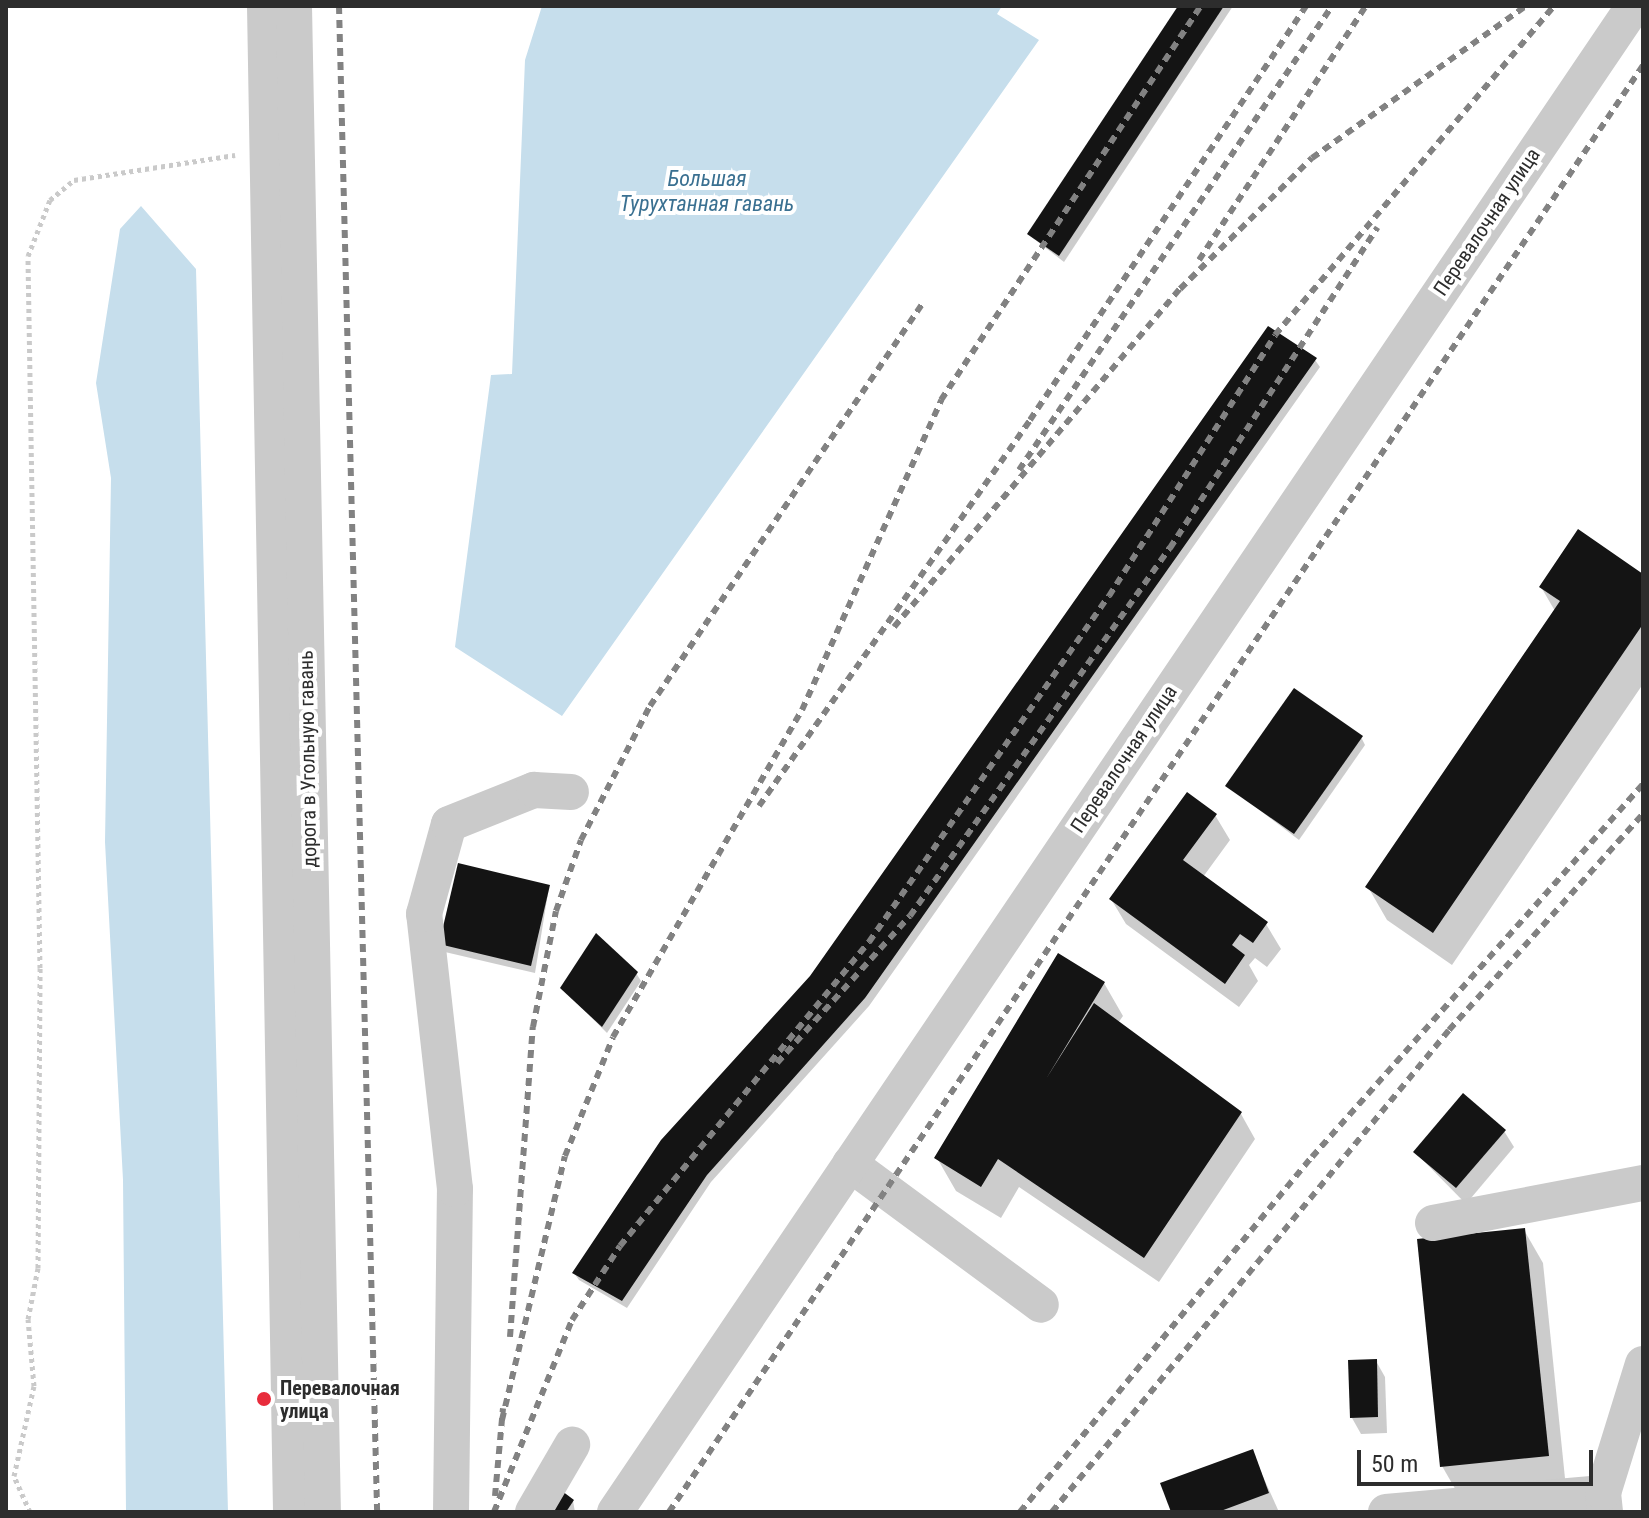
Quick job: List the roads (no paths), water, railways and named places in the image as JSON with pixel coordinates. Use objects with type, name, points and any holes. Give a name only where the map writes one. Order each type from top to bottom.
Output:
[{"type":"street","name":"дорога в Угольную гавань","points":[[265,6],[291,1512]]},
{"type":"street","name":"дорога в Угольную гавань","points":[[294,6],[323,1512]]},
{"type":"street","name":"Перевалочная улица","points":[[615,1512],[1634,6]]},
{"type":"street","points":[[451,1512],[455,1189],[424,914],[449,824],[534,790],[571,792]]},
{"type":"street","points":[[850,1164],[1041,1305]]},
{"type":"street","points":[[1433,1223],[1643,1183]]},
{"type":"street","points":[[1386,1512],[1604,1502],[1643,1364]]},
{"type":"street","points":[[533,1512],[572,1445]]},
{"type":"water","name":"Большая Турухтанная гавань","points":[[542,6],[1002,6],[997,14],[1039,40],[562,716],[455,647],[491,375],[512,374],[525,60]]},
{"type":"water","points":[[141,206],[196,269],[228,1512],[126,1512],[123,1180],[105,842],[111,478],[96,383],[120,229]]},
{"type":"railway","points":[[339,6],[377,1512]]},
{"type":"railway","points":[[502,1420],[565,1156],[613,1037],[802,710],[941,400],[1201,6]]},
{"type":"railway","points":[[759,806],[1030,420],[1306,6]]},
{"type":"railway","points":[[1019,470],[1332,6]]},
{"type":"railway","points":[[1199,260],[1366,6]]},
{"type":"railway","points":[[894,627],[1180,289],[1312,158],[1526,6]]},
{"type":"railway","points":[[494,1512],[572,1320],[620,1246],[869,942],[1109,596],[1275,335],[1554,6]]},
{"type":"railway","points":[[669,1512],[1643,65]]},
{"type":"railway","points":[[777,1063],[910,916],[1170,548],[1378,227]]},
{"type":"railway","points":[[510,1337],[533,1027],[556,911],[581,840],[650,706],[922,304]]},
{"type":"railway","points":[[1020,1512],[1312,1157],[1643,784]]},
{"type":"railway","points":[[1052,1512],[1449,1030],[1643,814]]},
{"type":"railway","points":[[495,1496],[503,1408]]},
{"type":"place","name":"Перевалочная улица","points":[[264,1399]]}]
